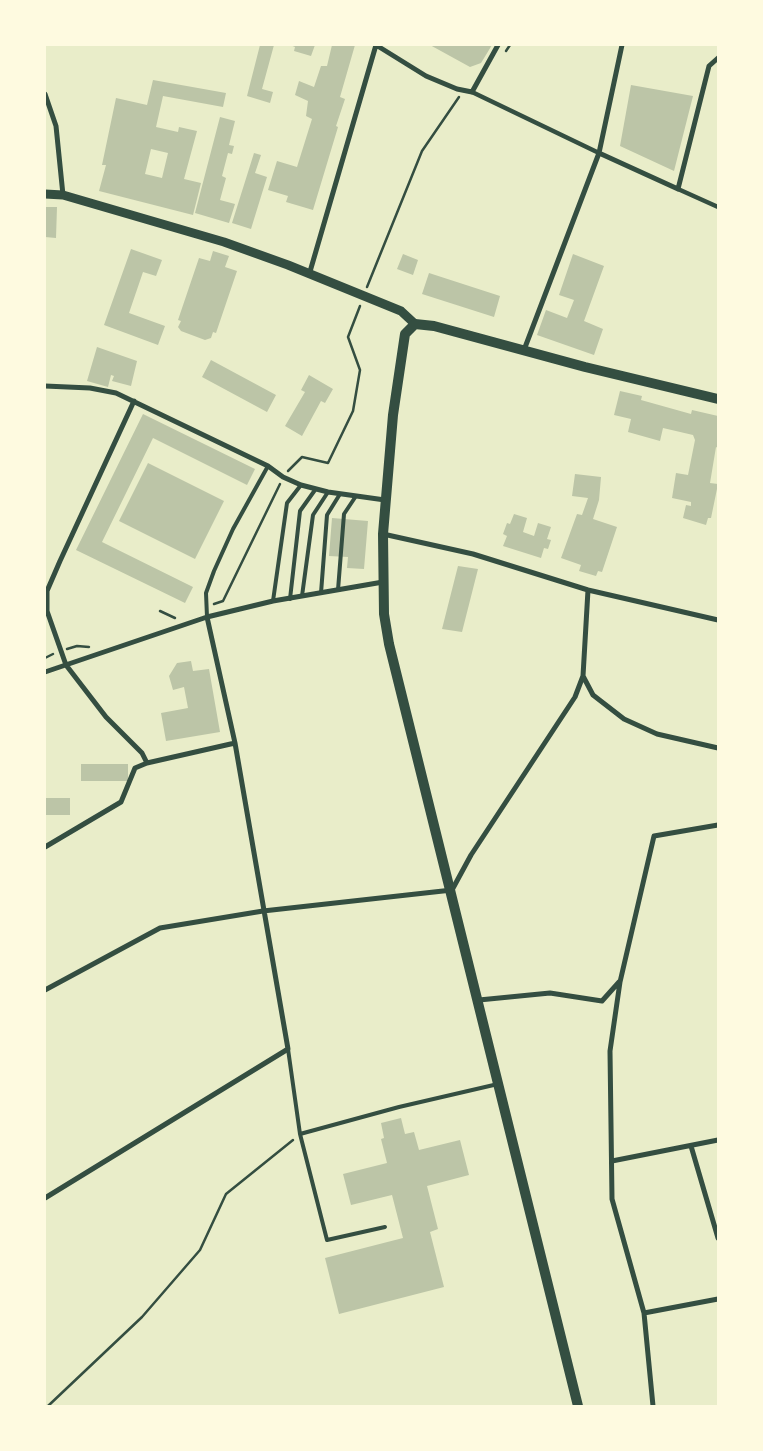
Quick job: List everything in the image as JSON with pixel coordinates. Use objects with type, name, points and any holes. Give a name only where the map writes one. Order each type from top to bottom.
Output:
[{"type":"main road","points":[[578,1406],[452,890],[389,644],[382,582],[383,534],[405,334],[415,324],[434,326],[648,383],[718,399]]},
{"type":"street","points":[[309,275],[376,45],[426,76],[457,89],[472,92],[718,207]]},
{"type":"street","points":[[472,92],[498,45]]},
{"type":"street","points":[[524,350],[599,153],[622,45]]},
{"type":"street","points":[[678,189],[709,66],[718,58]]},
{"type":"street","points":[[45,94],[56,126],[63,196]]},
{"type":"street","points":[[45,194],[63,196],[224,242],[364,295],[401,311],[415,324]]},
{"type":"street","points":[[45,386],[90,388],[116,393],[268,466],[283,477],[301,485],[316,490],[386,500]]},
{"type":"street","points":[[134,401],[47,591],[47,612],[66,665],[106,717],[142,753],[147,763]]},
{"type":"street","points":[[383,534],[473,554],[588,590],[718,620]]},
{"type":"street","points":[[45,672],[207,617],[273,601],[382,582]]},
{"type":"street","points":[[45,990],[160,928],[263,911],[452,890],[471,855],[575,697],[583,676],[588,590]]},
{"type":"street","points":[[45,1198],[288,1049],[235,743],[207,617]]},
{"type":"street","points":[[583,676],[594,695],[624,719],[657,734],[718,748]]},
{"type":"street","points":[[45,847],[120,802],[135,768],[147,763],[235,743]]},
{"type":"street","points":[[653,1406],[644,1313],[612,1199],[610,1050],[620,982],[654,836],[718,825]]},
{"type":"street","points":[[479,1000],[550,993],[602,1001],[620,982]]},
{"type":"street","points":[[612,1161],[718,1140]]},
{"type":"street","points":[[691,1146],[718,1238]]},
{"type":"street","points":[[644,1313],[718,1299]]},
{"type":"lane","points":[[207,617],[205,607],[206,594],[233,529],[268,466]]},
{"type":"lane","points":[[273,601],[287,503],[301,485]]},
{"type":"lane","points":[[290,599],[300,511],[316,490]]},
{"type":"lane","points":[[302,596],[313,515],[328,492]]},
{"type":"lane","points":[[321,593],[327,516],[340,494]]},
{"type":"lane","points":[[338,590],[344,514],[356,496]]},
{"type":"lane","points":[[288,1049],[300,1134],[327,1240],[385,1227]]},
{"type":"lane","points":[[300,1134],[399,1107],[500,1084]]},
{"type":"path","points":[[504,54],[510,45]]},
{"type":"path","points":[[205,607],[223,601],[283,477],[294,462],[302,457],[328,463],[353,411],[360,370],[348,337],[422,151],[459,97],[474,98],[479,96]]},
{"type":"path","points":[[160,611],[176,619]]},
{"type":"path","points":[[48,1406],[142,1317],[200,1250],[226,1194],[300,1134]]},
{"type":"building","points":[[260,45],[274,45],[262,89],[273,92],[270,103],[247,96]]},
{"type":"building","points":[[290,45],[315,45],[311,56],[294,51],[295,47]]},
{"type":"building","points":[[332,45],[355,45],[340,97],[345,99],[336,126],[338,127],[313,210],[286,202],[288,196],[268,190],[277,161],[297,167],[312,119],[306,116],[308,101],[295,95],[299,81],[314,87],[321,66],[327,66]]},
{"type":"building","points":[[430,45],[492,45],[481,63],[470,67]]},
{"type":"building","points":[[153,80],[226,93],[223,107],[163,96],[156,127],[178,132],[179,127],[197,131],[184,179],[201,183],[193,215],[99,191],[106,165],[102,165],[116,98],[147,105]],"holes":[[[151,149],[168,153],[162,178],[145,174]]]},
{"type":"building","points":[[631,85],[693,96],[674,171],[620,146]]},
{"type":"building","points":[[220,117],[235,121],[229,145],[234,146],[232,154],[228,153],[222,176],[226,178],[220,200],[235,204],[229,223],[195,213]]},
{"type":"building","points":[[254,153],[261,155],[255,173],[267,177],[251,229],[232,223]]},
{"type":"building","points":[[45,207],[57,207],[56,238],[45,237]]},
{"type":"building","points":[[131,249],[162,260],[156,276],[143,272],[129,313],[165,326],[158,345],[104,325]]},
{"type":"building","points":[[213,251],[229,256],[225,267],[237,271],[216,333],[213,332],[211,338],[205,340],[181,331],[178,327],[181,321],[178,320],[199,258],[210,261]]},
{"type":"building","points":[[403,254],[418,260],[413,275],[397,269]]},
{"type":"building","points":[[573,254],[604,266],[584,321],[603,329],[594,355],[537,335],[546,310],[567,318],[574,300],[559,295]]},
{"type":"building","points":[[429,273],[500,296],[494,317],[422,294]]},
{"type":"building","points":[[97,347],[137,361],[131,386],[112,381],[114,376],[111,375],[108,387],[87,381]]},
{"type":"building","points":[[211,360],[276,395],[267,412],[202,377]]},
{"type":"building","points":[[309,375],[333,389],[325,403],[321,401],[302,436],[285,426],[305,392],[301,390]]},
{"type":"building","points":[[620,391],[642,396],[641,400],[691,414],[692,410],[718,416],[718,448],[716,447],[710,483],[718,484],[711,518],[708,518],[706,525],[683,518],[686,505],[691,506],[691,502],[672,498],[676,473],[688,475],[695,440],[693,435],[663,428],[660,441],[628,432],[631,419],[614,415]]},
{"type":"building","points":[[143,414],[255,469],[247,485],[153,438],[102,542],[193,587],[185,603],[76,550]]},
{"type":"building","points":[[148,463],[224,501],[195,559],[119,521]]},
{"type":"building","points":[[575,474],[601,477],[599,500],[593,519],[617,527],[602,572],[598,571],[596,576],[579,571],[581,565],[561,558],[577,514],[582,515],[588,498],[572,496]]},
{"type":"building","points":[[514,514],[527,518],[523,532],[534,536],[538,523],[551,527],[547,539],[551,540],[548,549],[544,548],[541,558],[503,546],[507,536],[503,534],[507,523],[510,524]]},
{"type":"building","points":[[332,518],[368,521],[364,569],[347,568],[348,557],[329,556]]},
{"type":"building","points":[[458,566],[478,569],[462,632],[442,629]]},
{"type":"building","points":[[191,661],[193,671],[209,669],[220,732],[166,741],[161,713],[188,708],[184,687],[173,690],[169,676],[177,663]]},
{"type":"building","points":[[81,764],[128,764],[128,781],[81,781]]},
{"type":"building","points":[[45,798],[70,798],[70,815],[45,815]]},
{"type":"building","points":[[401,1118],[405,1134],[414,1132],[419,1150],[460,1140],[469,1175],[427,1186],[438,1229],[430,1232],[444,1287],[339,1314],[325,1258],[403,1238],[392,1195],[351,1205],[343,1174],[387,1163],[381,1139],[384,1138],[381,1123]]}]
